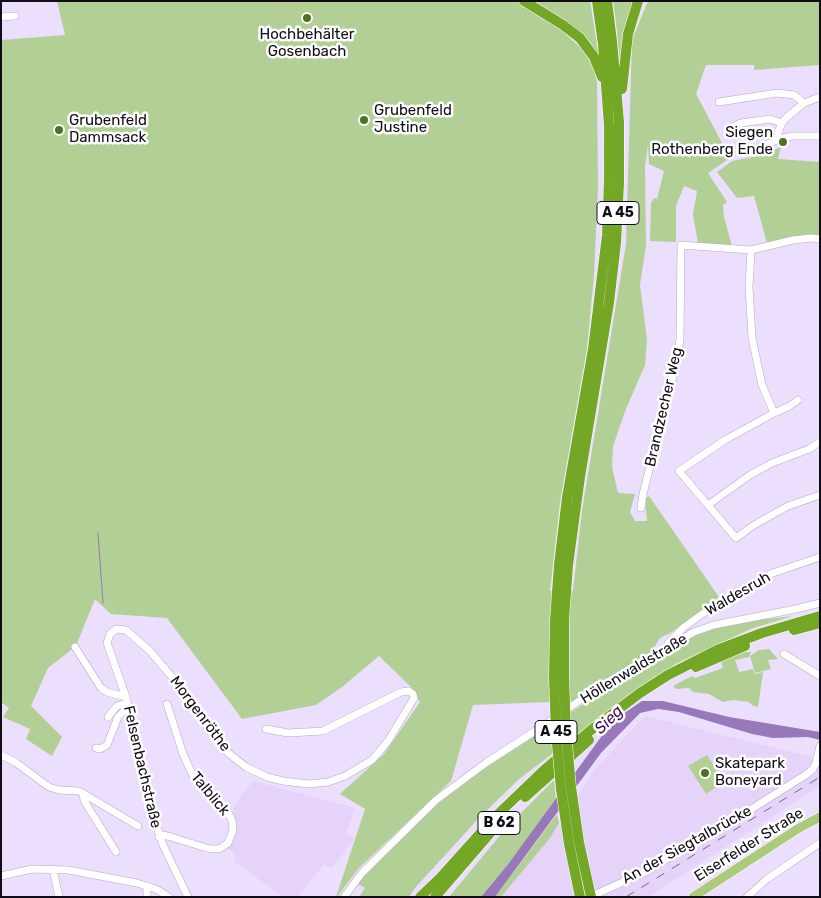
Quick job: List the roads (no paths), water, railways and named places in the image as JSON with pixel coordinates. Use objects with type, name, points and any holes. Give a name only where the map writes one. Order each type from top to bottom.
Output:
[{"type":"highway","points":[[524,1],[567,28],[587,47],[594,57],[600,72],[607,99]]},
{"type":"highway","name":"A 45","points":[[580,897],[566,826],[556,733],[554,649],[563,565],[567,497],[593,349],[604,262],[609,180],[607,99],[597,1]]},
{"type":"highway","name":"A 45","points":[[590,897],[574,805],[566,731],[563,565],[613,273],[619,190],[619,122],[607,1]]},
{"type":"highway","points":[[619,122],[626,48],[630,24],[638,1]]},
{"type":"highway","name":"B 62","points":[[435,897],[498,824],[570,752],[615,711],[670,678],[693,661],[739,640],[820,616]]},
{"type":"highway","name":"B 62","points":[[670,678],[742,647],[820,623]]},
{"type":"highway","name":"B 62","points":[[420,897],[440,878],[494,818],[543,771],[570,752]]},
{"type":"highway","name":"B 62","points":[[427,897],[440,878]]},
{"type":"main road","name":"Eiserfelder Straße","points":[[692,897],[799,828],[820,817]]},
{"type":"street","points":[[1,17],[15,16]]},
{"type":"street","points":[[719,102],[777,93],[794,95],[804,103]]},
{"type":"street","points":[[779,139],[778,132],[782,123],[804,103],[820,97]]},
{"type":"street","points":[[732,127],[741,123],[770,118],[782,123]]},
{"type":"street","points":[[744,154],[779,139],[793,136],[820,136]]},
{"type":"street","points":[[774,413],[762,385],[752,338],[749,287],[751,250],[792,240],[820,239]]},
{"type":"street","name":"Brandzecher Weg","points":[[641,508],[676,364],[680,339],[681,245],[751,250]]},
{"type":"street","points":[[798,400],[725,440],[679,471],[736,538],[754,525],[788,506],[820,495]]},
{"type":"street","points":[[708,505],[750,475],[772,463],[809,449],[820,442]]},
{"type":"street","name":"Waldesruh","points":[[668,647],[668,643],[683,628],[712,607],[770,574],[820,556]]},
{"type":"street","name":"Höllenwaldstraße","points":[[344,897],[362,873],[436,800],[487,762],[600,687],[694,632],[714,625],[796,609],[820,602]]},
{"type":"street","name":"Morgenröthe","points":[[110,634],[116,629],[126,630],[150,651],[177,683],[214,737],[227,752],[246,767],[267,777],[283,781],[309,784],[328,782],[358,769],[372,760],[381,750],[414,698],[410,691],[401,692],[323,730],[288,733],[266,729]]},
{"type":"street","name":"Felsenbachstraße","points":[[110,634],[108,643],[127,702],[159,837],[188,897]]},
{"type":"street","points":[[75,647],[101,688],[127,702]]},
{"type":"street","points":[[784,654],[820,676]]},
{"type":"street","points":[[108,717],[117,706],[127,702]]},
{"type":"street","points":[[96,748],[100,749],[107,746],[118,717],[127,702]]},
{"type":"street","name":"Talblick","points":[[159,837],[163,835],[171,836],[210,849],[217,849],[228,843],[232,830],[232,820],[227,811],[194,778],[181,748],[167,704]]},
{"type":"street","name":"An der Siegtalbrücke","points":[[590,897],[647,871],[712,830],[723,827],[807,774],[813,769],[819,750]]},
{"type":"street","points":[[1,755],[15,762],[49,787],[59,790],[79,791],[138,826]]},
{"type":"street","points":[[83,793],[84,800],[116,852]]},
{"type":"street","points":[[747,897],[767,880],[820,843]]},
{"type":"street","points":[[1,876],[32,869],[53,869],[108,877],[147,886],[169,897]]},
{"type":"street","points":[[53,869],[59,897]]},
{"type":"street","points":[[147,886],[147,897]]},
{"type":"waterway","points":[[98,533],[103,603]]},
{"type":"railway","points":[[626,897],[820,777]]},
{"type":"place","name":"Hochbehälter Gosenbach","points":[[307,18]]},
{"type":"place","name":"Grubenfeld Justine","points":[[364,120]]},
{"type":"place","name":"Grubenfeld Dammsack","points":[[59,130]]},
{"type":"place","name":"Siegen Rothenberg Ende","points":[[783,142]]},
{"type":"place","name":"Skatepark Boneyard","points":[[705,773]]},
{"type":"water label","name":"Sieg","points":[[609,720]]}]
